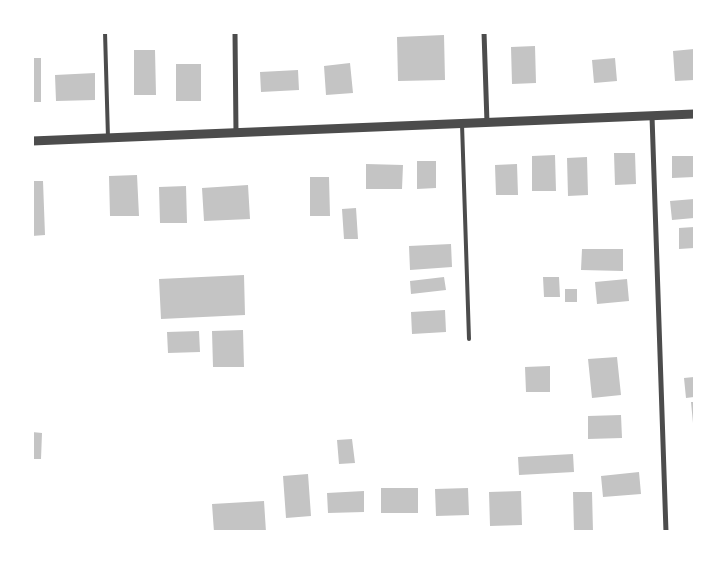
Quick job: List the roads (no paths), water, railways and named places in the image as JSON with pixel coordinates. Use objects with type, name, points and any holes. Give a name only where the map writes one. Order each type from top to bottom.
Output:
[{"type":"street","points":[[235,32],[236,133]]},
{"type":"street","points":[[484,32],[487,122]]},
{"type":"street","points":[[32,141],[694,114]]},
{"type":"street","points":[[652,116],[666,532]]},
{"type":"lane","points":[[104,32],[108,138]]},
{"type":"lane","points":[[462,124],[469,338]]}]
